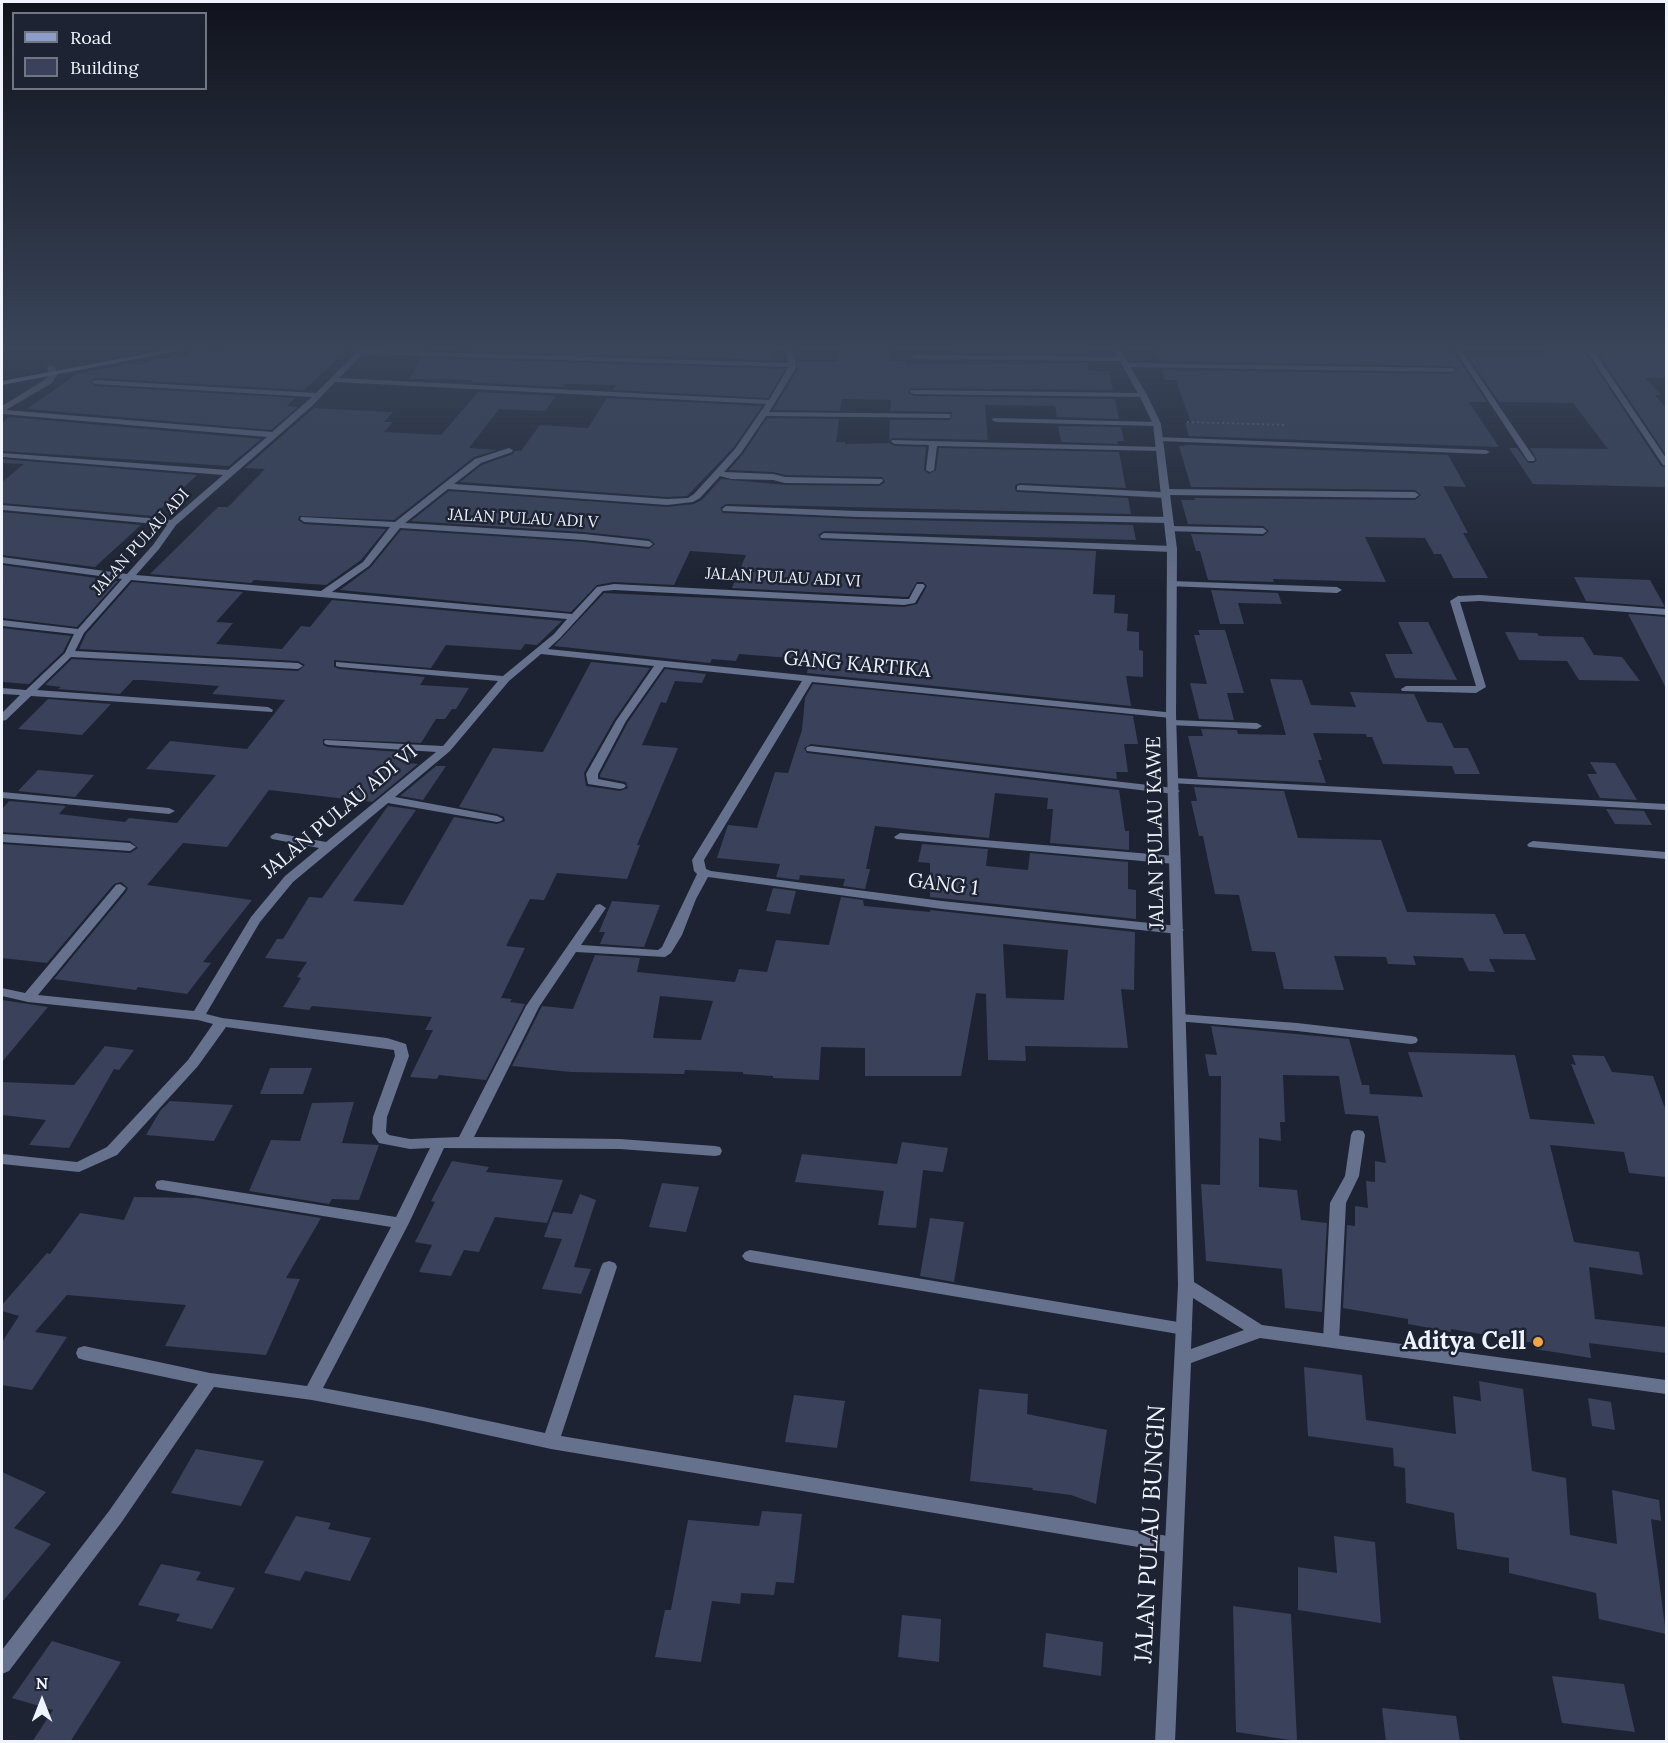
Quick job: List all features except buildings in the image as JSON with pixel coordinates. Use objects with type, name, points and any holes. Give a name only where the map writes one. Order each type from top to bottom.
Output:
[{"type":"street","points":[[199,428],[274,435]]},
{"type":"street","name":"JALAN PULAU ADI","points":[[2,718],[69,654],[80,632],[173,523],[281,428]]},
{"type":"street","points":[[447,486],[681,502],[697,496],[738,451],[753,428]]},
{"type":"street","name":"JALAN PULAU KAWE","points":[[1157,428],[1172,549],[1172,719],[1186,1285],[1184,1329]]},
{"type":"street","points":[[1510,428],[1531,459]]},
{"type":"street","points":[[1643,428],[1666,463]]},
{"type":"street","points":[[895,442],[1160,444],[1486,452]]},
{"type":"street","points":[[930,470],[933,443]]},
{"type":"street","name":"JALAN PULAU ADI V","points":[[322,596],[366,564],[396,526],[478,461],[509,450]]},
{"type":"street","points":[[2,455],[229,473]]},
{"type":"street","points":[[719,472],[731,476],[773,477],[785,480],[879,481]]},
{"type":"street","points":[[1020,488],[1166,493],[1414,495]]},
{"type":"street","points":[[2,507],[173,523]]},
{"type":"street","points":[[726,509],[1169,524],[1263,531]]},
{"type":"street","name":"JALAN PULAU ADI V","points":[[304,519],[584,537],[649,544]]},
{"type":"street","points":[[824,536],[1172,549]]},
{"type":"street","points":[[2,560],[128,577],[575,617]]},
{"type":"street","points":[[1171,584],[1336,590]]},
{"type":"street","name":"JALAN PULAU ADI VI","points":[[198,1016],[255,920],[289,879],[446,749],[506,679],[540,651],[575,617],[596,592],[609,587],[904,602],[912,601],[920,585]]},
{"type":"street","points":[[1406,688],[1476,690],[1482,687],[1456,608],[1455,601],[1458,598],[1666,612]]},
{"type":"street","points":[[2,623],[80,632]]},
{"type":"street","name":"GANG KARTIKA","points":[[540,651],[662,662],[1172,719],[1257,726]]},
{"type":"street","points":[[69,654],[298,666]]},
{"type":"street","points":[[620,786],[592,782],[592,774],[621,721],[662,662]]},
{"type":"street","points":[[340,664],[506,679]]},
{"type":"street","points":[[572,948],[660,954],[667,950],[704,873],[698,869],[698,860],[807,679]]},
{"type":"street","points":[[2,691],[268,710]]},
{"type":"street","points":[[329,742],[446,749]]},
{"type":"street","points":[[811,749],[1174,786],[1666,807]]},
{"type":"street","points":[[2,795],[169,811]]},
{"type":"street","points":[[387,799],[497,819]]},
{"type":"street","points":[[276,837],[328,846]]},
{"type":"street","points":[[900,837],[1175,860]]},
{"type":"street","points":[[2,838],[130,848]]},
{"type":"street","points":[[1533,845],[1666,856]]},
{"type":"street","name":"GANG 1","points":[[704,873],[942,905],[1178,930]]},
{"type":"street","points":[[28,998],[120,888]]},
{"type":"street","points":[[464,1142],[533,1006],[600,908]]},
{"type":"street","points":[[2,992],[28,998],[198,1016],[222,1022],[387,1043],[401,1047],[402,1056],[380,1117],[379,1133],[384,1139],[410,1144],[620,1143],[715,1151]]},
{"type":"street","points":[[1180,1018],[1296,1027],[1411,1040]]},
{"type":"street","points":[[2,1159],[79,1167],[112,1151],[193,1063],[222,1022]]},
{"type":"street","points":[[1331,1340],[1338,1203],[1352,1176],[1358,1135]]},
{"type":"street","points":[[312,1393],[401,1223],[439,1144]]},
{"type":"street","points":[[162,1185],[401,1223]]},
{"type":"street","points":[[750,1256],[1184,1329]]},
{"type":"street","points":[[551,1442],[609,1267]]},
{"type":"street","points":[[1186,1285],[1259,1331],[1666,1387]]},
{"type":"street","name":"JALAN PULAU BUNGIN","points":[[1165,1742],[1184,1329]]},
{"type":"street","points":[[1184,1359],[1259,1331]]},
{"type":"street","points":[[84,1353],[210,1380],[312,1393],[423,1414],[551,1442],[1174,1545]]},
{"type":"street","points":[[2,1665],[109,1527],[210,1380]]},
{"type":"place","name":"Aditya Cell","points":[[1538,1342]]}]
